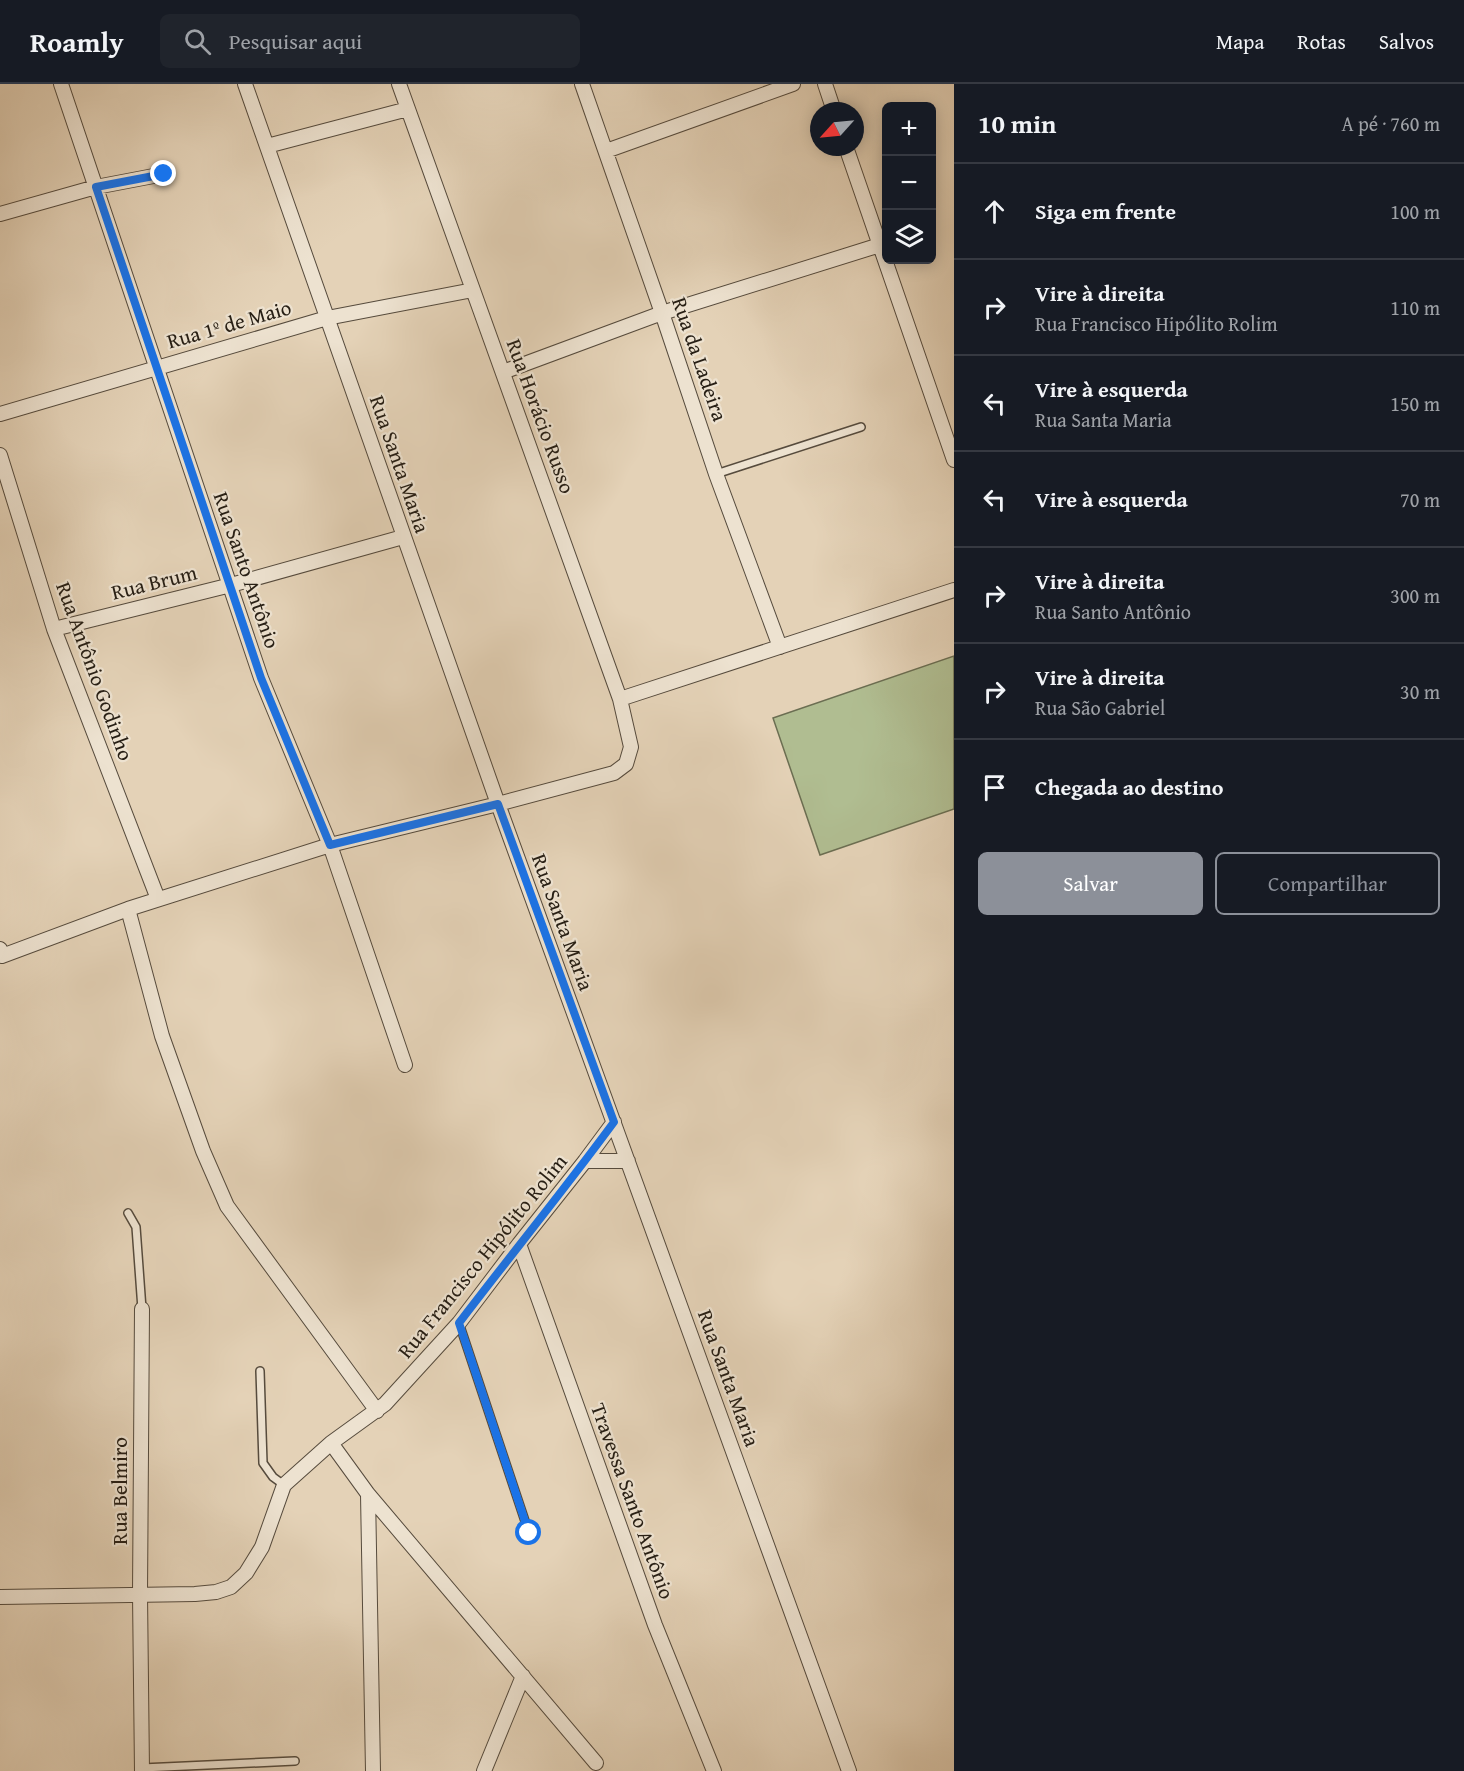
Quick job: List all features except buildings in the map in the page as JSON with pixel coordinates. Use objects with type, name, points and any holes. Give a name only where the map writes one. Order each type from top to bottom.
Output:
[{"type":"street","name":"Rua Santo Antônio","points":[[61,84],[261,678],[330,845],[405,1065]]},
{"type":"street","name":"Rua Santa Maria","points":[[245,84],[498,804],[849,1771]]},
{"type":"street","name":"Rua Horácio Russo","points":[[399,84],[620,699],[631,747],[626,764],[614,772],[498,804]]},
{"type":"street","name":"Rua da Ladeira","points":[[582,84],[716,474],[780,647]]},
{"type":"street","points":[[606,151],[793,84]]},
{"type":"street","points":[[825,84],[831,102]]},
{"type":"street","points":[[267,146],[408,109]]},
{"type":"street","points":[[849,156],[954,460]]},
{"type":"street","points":[[0,214],[96,187],[164,174]]},
{"type":"street","points":[[503,372],[662,313],[880,245]]},
{"type":"street","name":"Rua 1º de Maio","points":[[0,414],[327,318],[473,290]]},
{"type":"street","name":"Rua Antônio Godinho","points":[[0,455],[54,629],[158,899]]},
{"type":"street","name":"Rua Brum","points":[[54,629],[231,585],[404,537]]},
{"type":"street","points":[[620,699],[954,590]]},
{"type":"street","points":[[0,949],[2,956],[128,909],[330,845],[498,804]]},
{"type":"street","points":[[128,909],[162,1036],[203,1151],[227,1206],[377,1411]]},
{"type":"street","name":"Rua Francisco Hipólito Rolim","points":[[0,1597],[208,1593],[231,1587],[246,1573],[262,1547],[284,1485],[331,1443],[377,1411],[459,1323],[614,1122]]},
{"type":"street","points":[[585,1161],[628,1161]]},
{"type":"street","name":"Travessa Santo Antônio","points":[[519,1244],[655,1625],[714,1771]]},
{"type":"street","name":"Rua Belmiro","points":[[142,1309],[140,1594],[142,1769]]},
{"type":"street","points":[[331,1443],[368,1494],[596,1763]]},
{"type":"street","points":[[368,1494],[373,1771]]},
{"type":"street","points":[[484,1771],[523,1676]]},
{"type":"lane","points":[[716,474],[861,427]]},
{"type":"lane","name":"Rua Belmiro","points":[[128,1213],[136,1227],[142,1309]]},
{"type":"lane","points":[[459,1323],[529,1533]]},
{"type":"lane","points":[[260,1371],[263,1463],[273,1477],[284,1485]]},
{"type":"lane","points":[[142,1769],[295,1761]]},
{"type":"green space","points":[[954,656],[954,809],[820,855],[773,718]]},
{"type":"route","points":[[164,174],[96,187],[261,678],[330,845],[498,804],[614,1122],[459,1323],[529,1533]]}]
